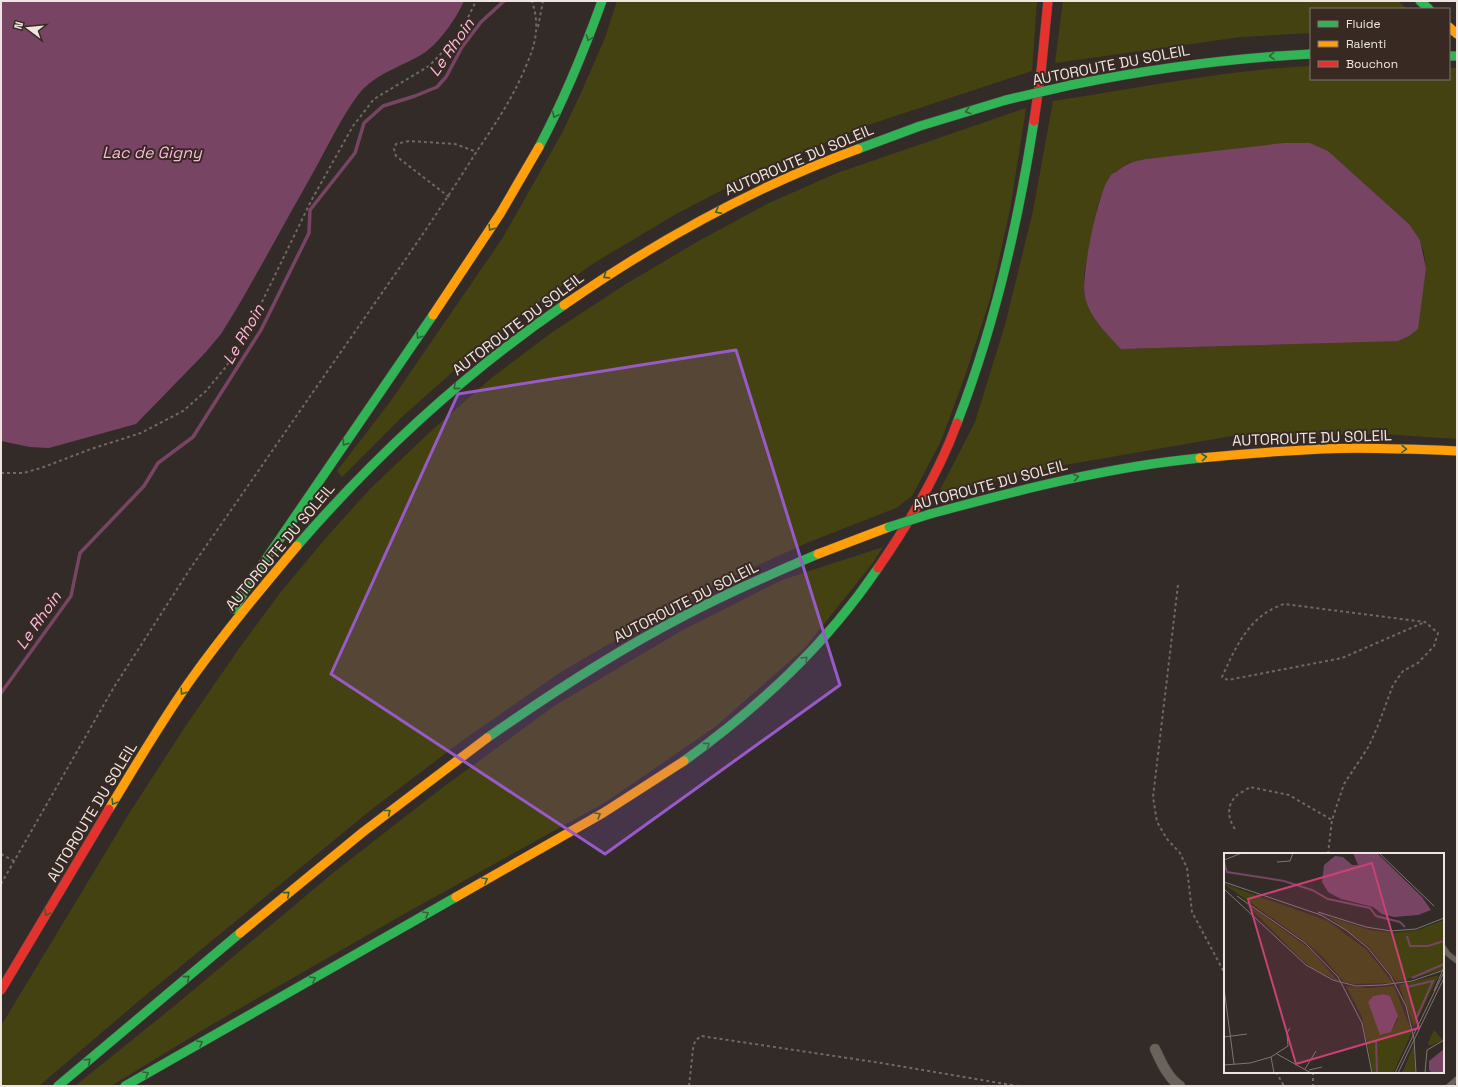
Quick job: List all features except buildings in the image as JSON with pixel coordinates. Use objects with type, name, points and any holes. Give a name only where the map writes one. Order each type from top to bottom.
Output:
[{"type":"highway","points":[[205,660],[250,581],[452,288],[509,200],[541,142],[572,80],[584,52],[602,1]]},
{"type":"highway","points":[[125,1086],[513,865],[674,769],[713,741],[764,698],[804,660],[836,624],[880,566],[914,511],[941,460],[970,392],[995,311],[1018,210],[1035,109],[1048,1]]},
{"type":"highway","points":[[1420,1],[1428,8]]},
{"type":"highway","name":"AUTOROUTE DU SOLEIL","points":[[1,990],[142,757],[205,660],[307,534],[340,497],[392,445],[430,410],[481,366],[565,304],[621,266],[668,238],[722,209],[771,184],[838,155],[890,136],[1006,100],[1136,72],[1197,63],[1310,54]]},
{"type":"highway","name":"AUTOROUTE DU SOLEIL","points":[[58,1086],[379,819],[459,758],[532,706],[613,655],[696,609],[783,569],[850,542],[930,514],[981,499],[1114,470],[1193,458],[1304,449],[1383,448],[1457,452]]},
{"type":"street","points":[[1155,1049],[1175,1083],[1180,1086]]},
{"type":"lane","points":[[1444,948],[1448,954],[1457,961]]},
{"type":"lane","points":[[1449,1086],[1457,1078]]},
{"type":"path","points":[[1,473],[23,473],[41,468],[151,429],[183,411],[206,391],[225,368],[243,341],[311,201],[353,126],[374,99],[430,66],[460,34],[476,1]]},
{"type":"path","points":[[532,1],[535,9],[537,30]]},
{"type":"path","points":[[1,884],[114,687],[190,569],[449,197],[477,152],[516,87],[526,65],[537,30],[543,1]]},
{"type":"path","points":[[449,197],[396,156],[394,149],[396,144],[409,141],[455,144],[477,152]]},
{"type":"path","points":[[1178,585],[1153,797],[1157,822],[1167,839],[1180,853],[1187,868],[1192,912],[1224,972]]},
{"type":"path","points":[[1328,853],[1332,820],[1344,784],[1369,746],[1380,723],[1393,685],[1403,671],[1418,663],[1434,646],[1438,633],[1425,622],[1284,604],[1267,612],[1250,626],[1232,653],[1222,677],[1228,680],[1342,658],[1425,622]]},
{"type":"path","points":[[1236,829],[1230,821],[1229,810],[1236,796],[1250,787],[1289,795],[1332,820]]},
{"type":"path","points":[[1,854],[14,861]]},
{"type":"path","points":[[689,1086],[693,1049],[695,1041],[701,1036],[882,1063],[1018,1086]]},
{"type":"path","points":[[1277,1073],[1284,1086]]},
{"type":"path","points":[[1313,1073],[1314,1086]]},
{"type":"highlighted area","points":[[736,350],[840,685],[605,854],[331,674],[458,394]]},
{"type":"shaded area","points":[[617,1],[1037,1],[1032,71],[865,126],[761,170],[676,214],[594,263],[529,309],[466,360],[403,416],[342,477],[337,471],[390,402],[502,239],[562,133],[605,38]]},
{"type":"shaded area","points":[[1063,1],[1398,1],[1406,8],[1310,8],[1310,33],[1241,37],[1055,63]]},
{"type":"shaded area","points":[[1310,66],[1310,80],[1450,80],[1450,68],[1457,68],[1457,439],[1383,434],[1232,436],[1059,466],[938,494],[975,422],[1005,325],[1033,211],[1053,101],[1246,71]],"holes":[[[1310,143],[1328,151],[1409,224],[1420,240],[1424,253],[1426,268],[1422,294],[1324,343],[1121,349],[1084,296],[1084,274],[1098,204],[1109,177],[1126,164],[1146,159]]]},
{"type":"shaded area","points":[[1026,108],[1010,210],[990,299],[965,376],[941,441],[912,496],[896,508],[809,542],[725,580],[643,624],[561,672],[466,738],[372,809],[147,994],[39,1086],[1,1086],[1,1026],[130,812],[183,730],[238,650],[280,593],[325,539],[370,489],[430,432],[489,380],[551,333],[626,284],[702,239],[769,203],[837,173]]},
{"type":"shaded area","points":[[883,547],[872,564],[804,649],[715,727],[606,802],[404,914],[211,1025],[111,1086],[75,1086],[173,1007],[333,873],[442,788],[554,706],[681,631],[782,580]]},
{"type":"water","name":"Lac de Gigny","points":[[1,1],[464,1],[446,31],[434,45],[421,55],[371,82],[358,95],[340,123],[237,308],[221,334],[205,353],[136,424],[49,448],[30,447],[1,441]]},
{"type":"water","points":[[1284,143],[1310,143],[1328,151],[1409,224],[1420,240],[1426,268],[1418,329],[1409,336],[1398,341],[1121,349],[1095,319],[1087,305],[1084,287],[1087,255],[1095,217],[1110,176],[1133,162],[1146,159]]},
{"type":"waterway","name":"Le Rhoin","points":[[1,693],[71,596],[80,553],[144,486],[158,463],[193,437],[261,330],[309,233],[310,210],[355,153],[364,123],[383,106],[437,87],[446,77],[462,47],[481,22],[504,1]]},
{"type":"traffic: fast","points":[[539,147],[573,75],[602,1]]},
{"type":"traffic: fast","points":[[1420,1],[1428,8]]},
{"type":"traffic: fast","points":[[1071,85],[1190,65],[1250,58],[1310,54]]},
{"type":"traffic: fast","points":[[1450,56],[1457,56]]},
{"type":"traffic: fast","points":[[1006,100],[1071,85]]},
{"type":"traffic: fast","points":[[858,149],[920,126],[1006,100]]},
{"type":"traffic: fast","points":[[957,423],[983,349],[1004,274],[1021,198],[1034,121]]},
{"type":"traffic: fast","points":[[297,546],[358,480],[423,417],[457,387],[527,331],[564,305]]},
{"type":"traffic: fast","points":[[234,609],[251,581],[433,315]]},
{"type":"traffic: fast","points":[[930,514],[996,496],[1097,473],[1200,458]]},
{"type":"traffic: fast","points":[[889,527],[930,514]]},
{"type":"traffic: fast","points":[[487,738],[582,675],[655,631],[731,592],[818,554]]},
{"type":"traffic: fast","points":[[684,761],[739,719],[790,673],[836,623],[878,568]]},
{"type":"traffic: fast","points":[[125,1086],[456,897]]},
{"type":"traffic: fast","points":[[58,1086],[240,933]]},
{"type":"traffic: slow","points":[[1450,28],[1457,34]]},
{"type":"traffic: slow","points":[[433,315],[500,214],[539,147]]},
{"type":"traffic: slow","points":[[564,305],[634,259],[743,198],[819,164],[858,149]]},
{"type":"traffic: slow","points":[[1200,458],[1339,448],[1390,448],[1457,451]]},
{"type":"traffic: slow","points":[[818,554],[889,527]]},
{"type":"traffic: slow","points":[[109,809],[160,726],[192,678],[230,627],[297,546]]},
{"type":"traffic: slow","points":[[240,933],[363,832],[487,738]]},
{"type":"traffic: slow","points":[[456,897],[603,813],[684,761]]},
{"type":"traffic: jam","points":[[1034,121],[1041,72],[1048,1]]},
{"type":"traffic: jam","points":[[878,568],[901,534],[932,480],[957,423]]},
{"type":"traffic: jam","points":[[1,990],[109,809]]}]
